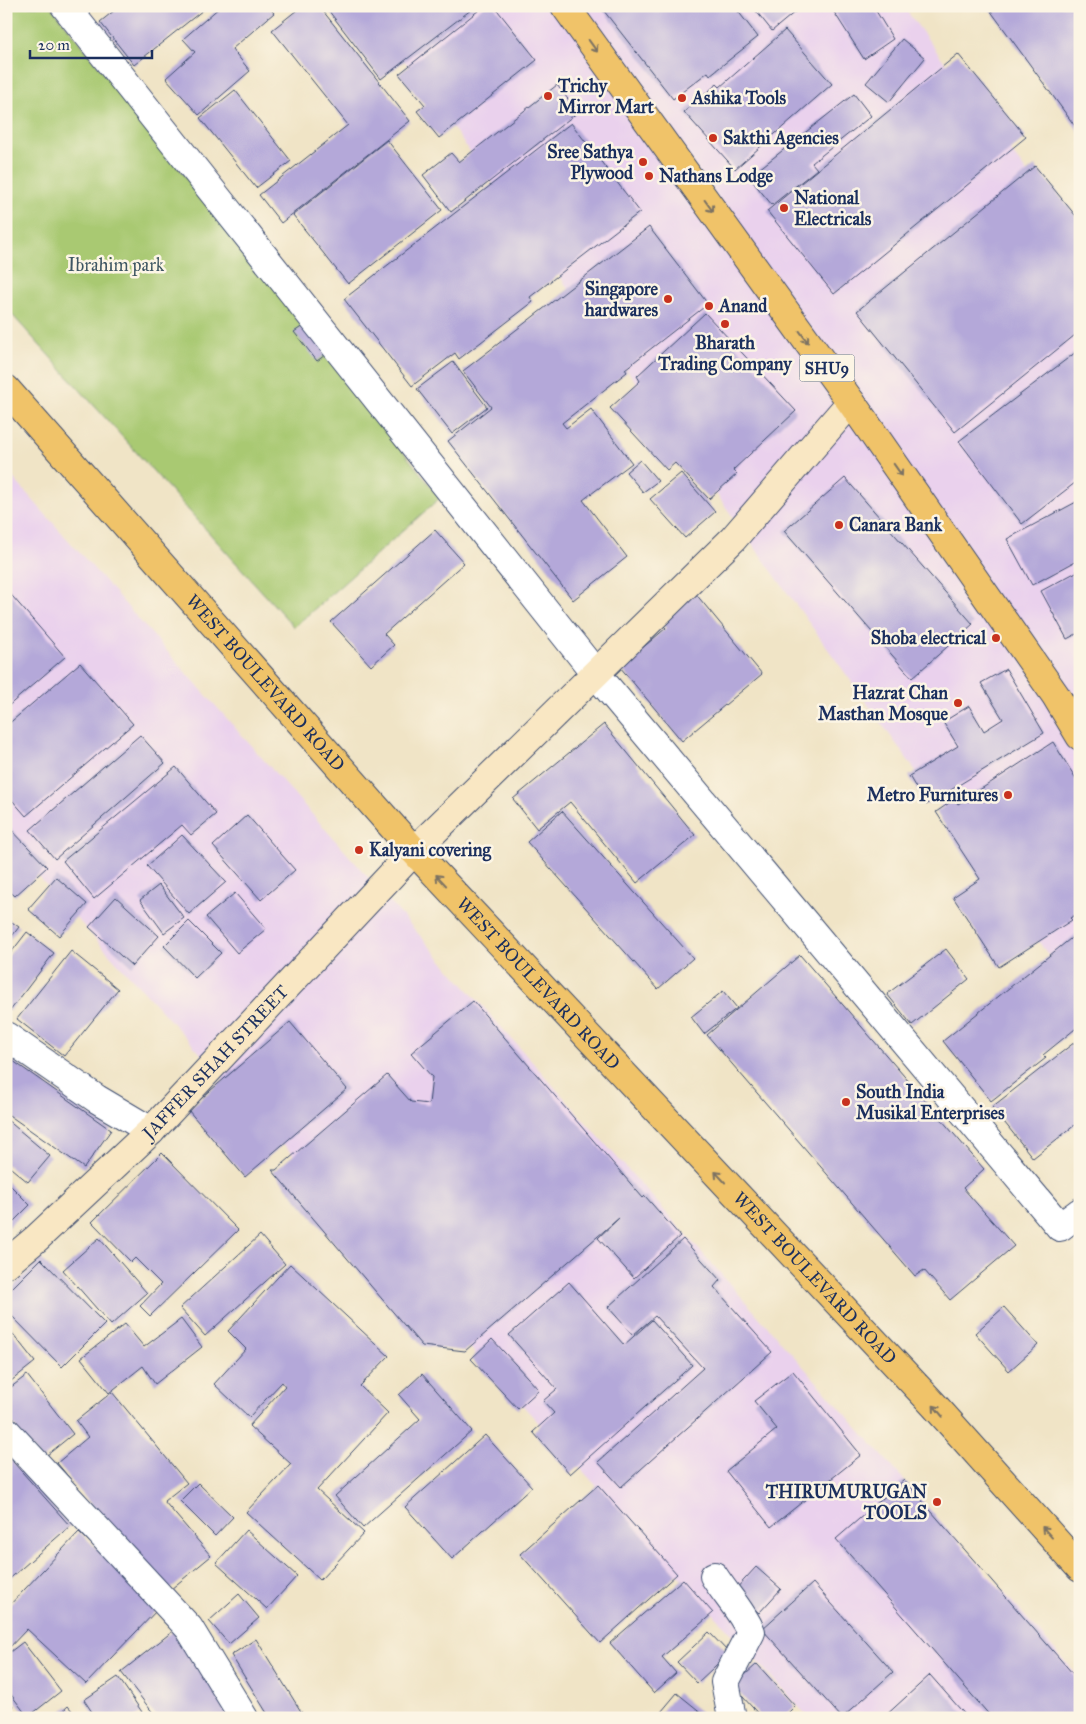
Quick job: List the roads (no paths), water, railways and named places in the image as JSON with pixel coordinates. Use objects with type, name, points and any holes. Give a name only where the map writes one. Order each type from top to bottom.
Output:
[{"type":"main road","name":"SHU9","points":[[565,6],[851,402],[1056,696],[1080,736]]},
{"type":"main road","name":"WEST BOULEVARD ROAD","points":[[6,389],[414,851],[934,1405],[1080,1568]]},
{"type":"street","points":[[64,6],[596,674],[1060,1227],[1080,1212]]},
{"type":"street","name":"JAFFER SHAH STREET","points":[[6,1264],[37,1238],[151,1132],[414,851],[733,539],[851,402]]},
{"type":"street","points":[[6,1036],[97,1099],[151,1132]]},
{"type":"street","points":[[6,1431],[189,1628],[244,1718]]},
{"type":"street","points":[[714,1576],[730,1600],[742,1613],[751,1632],[725,1682],[732,1718]]},
{"type":"place","name":"Trichy Mirror Mart","points":[[548,96]]},
{"type":"place","name":"Ashika Tools","points":[[682,98]]},
{"type":"place","name":"Sakthi Agencies","points":[[713,138]]},
{"type":"place","name":"Sree Sathya Plywood","points":[[643,162]]},
{"type":"place","name":"Nathans Lodge","points":[[649,176]]},
{"type":"place","name":"National Electricals","points":[[784,208]]},
{"type":"place","name":"Singapore hardwares","points":[[668,299]]},
{"type":"place","name":"Anand","points":[[709,306]]},
{"type":"place","name":"Bharath Trading Company","points":[[725,324]]},
{"type":"place","name":"Canara Bank","points":[[839,525]]},
{"type":"place","name":"Shoba electrical","points":[[996,638]]},
{"type":"place","name":"Hazrat Chan Masthan Mosque","points":[[958,703]]},
{"type":"place","name":"Metro Furnitures","points":[[1008,795]]},
{"type":"place","name":"Kalyani covering","points":[[359,850]]},
{"type":"place","name":"South India Musikal Enterprises","points":[[846,1102]]},
{"type":"place","name":"THIRUMURUGAN TOOLS","points":[[937,1502]]},
{"type":"park label","name":"Ibrahim park","points":[[116,265]]}]
